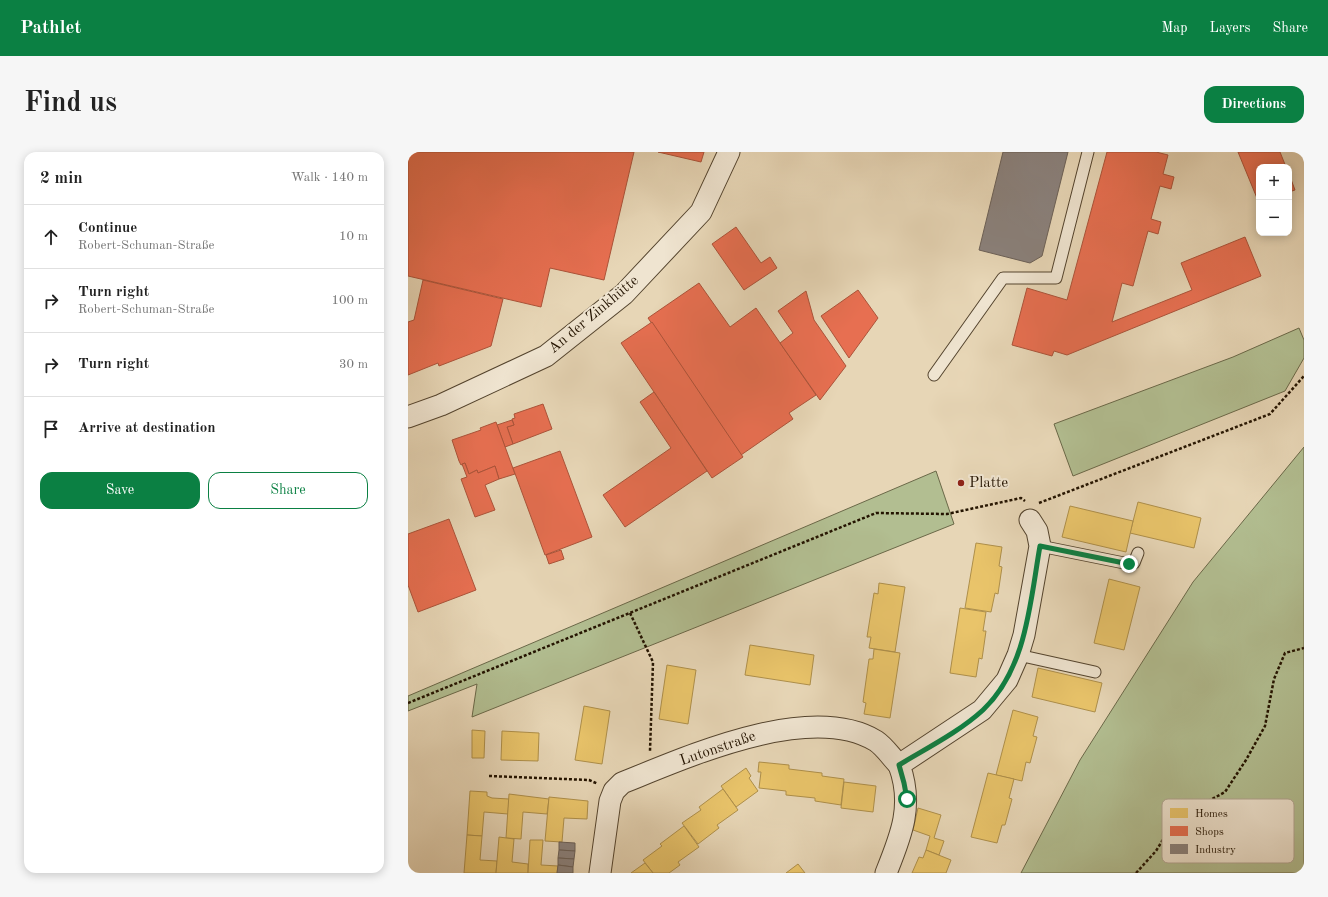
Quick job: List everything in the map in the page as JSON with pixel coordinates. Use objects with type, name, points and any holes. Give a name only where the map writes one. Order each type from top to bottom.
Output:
[{"type":"street","name":"An der Zinkhütte","points":[[408,417],[441,405],[546,356],[624,294],[701,212],[729,152]]},
{"type":"street","points":[[886,873],[901,833],[906,810],[906,791],[899,765],[982,710],[1007,680],[1018,655],[1024,635],[1040,546],[1039,537],[1031,510]]},
{"type":"street","name":"Lutonstraße","points":[[614,791],[622,783],[649,774],[730,741],[774,731],[819,727],[849,731],[871,739],[886,750],[899,765]]},
{"type":"street","points":[[600,873],[608,808],[614,791]]},
{"type":"lane","points":[[934,375],[1003,278],[1056,278],[1088,152]]},
{"type":"lane","points":[[1040,546],[1129,564],[1134,563],[1138,553]]},
{"type":"lane","points":[[1018,655],[1095,672]]},
{"type":"path","points":[[408,703],[876,513],[948,514],[1023,498],[1031,510],[1270,414],[1304,376]]},
{"type":"path","points":[[630,613],[653,662],[649,774]]},
{"type":"path","points":[[1212,799],[1224,792],[1246,760],[1265,726],[1274,679],[1284,653],[1304,648]]},
{"type":"path","points":[[489,776],[589,780],[614,791]]},
{"type":"path","points":[[1136,873],[1156,851],[1162,841]]},
{"type":"green space","points":[[1299,328],[1304,340],[1304,358],[1285,391],[1073,476],[1054,424],[1233,357]]},
{"type":"green space","points":[[1304,447],[1304,873],[1021,873],[1080,760],[1193,582]]},
{"type":"green space","points":[[936,471],[954,524],[472,717],[477,684],[408,711],[408,696]]},
{"type":"building: Homes","points":[[1138,502],[1201,518],[1194,548],[1130,533]]},
{"type":"building: Homes","points":[[1070,506],[1133,521],[1126,552],[1062,537]]},
{"type":"building: Homes","points":[[976,543],[1002,547],[999,566],[1002,567],[998,594],[995,593],[991,612],[965,608]]},
{"type":"building: Homes","points":[[1109,579],[1140,587],[1124,650],[1094,643]]},
{"type":"building: Homes","points":[[879,583],[905,587],[895,652],[869,648],[871,637],[867,637],[874,593],[878,594]]},
{"type":"building: Homes","points":[[960,608],[986,612],[983,631],[986,631],[982,659],[979,658],[976,677],[950,673]]},
{"type":"building: Homes","points":[[750,645],[814,655],[810,685],[745,675]]},
{"type":"building: Homes","points":[[874,649],[900,653],[890,718],[864,714],[866,703],[863,702],[869,659],[873,659]]},
{"type":"building: Homes","points":[[667,665],[696,670],[688,724],[659,719]]},
{"type":"building: Homes","points":[[1038,668],[1102,683],[1095,712],[1032,697]]},
{"type":"building: Homes","points":[[584,706],[610,711],[602,764],[575,760]]},
{"type":"building: Homes","points":[[1013,710],[1038,717],[1033,736],[1037,737],[1030,763],[1026,762],[1022,781],[996,775]]},
{"type":"building: Homes","points":[[472,730],[485,731],[484,758],[472,758]]},
{"type":"building: Homes","points":[[502,731],[539,733],[538,761],[501,760]]},
{"type":"building: Homes","points":[[759,762],[789,765],[789,769],[822,773],[822,776],[844,779],[841,805],[815,801],[815,798],[786,795],[786,791],[759,788],[761,772],[758,772]]},
{"type":"building: Homes","points":[[746,768],[751,776],[749,778],[758,791],[736,807],[721,786]]},
{"type":"building: Homes","points":[[988,773],[1014,779],[1009,798],[1012,799],[1005,825],[1002,825],[997,843],[971,837]]},
{"type":"building: Homes","points":[[844,782],[876,786],[873,812],[841,808]]},
{"type":"building: Homes","points":[[723,789],[738,810],[717,825],[719,828],[698,844],[682,823],[701,810],[699,807]]},
{"type":"building: Homes","points":[[470,791],[487,792],[487,796],[492,798],[509,799],[508,814],[484,812],[482,836],[467,835]]},
{"type":"building: Homes","points":[[509,794],[549,799],[547,814],[523,812],[521,839],[506,838]]},
{"type":"building: Homes","points":[[549,797],[588,801],[587,819],[564,818],[562,842],[545,841]]},
{"type":"building: Homes","points":[[918,808],[941,815],[934,838],[944,841],[939,855],[926,850],[930,836],[913,830]]},
{"type":"building: Homes","points":[[684,826],[699,847],[678,862],[680,865],[669,873],[653,873],[643,860],[662,846],[660,844]]},
{"type":"building: Homes","points":[[467,835],[482,836],[480,860],[497,861],[496,873],[464,873]]},
{"type":"building: Homes","points":[[499,837],[514,839],[512,862],[528,864],[528,873],[496,873]]},
{"type":"building: Homes","points":[[530,840],[543,840],[541,865],[558,866],[557,873],[528,873]]},
{"type":"building: Homes","points":[[926,850],[951,860],[946,873],[912,873],[919,857],[923,858]]},
{"type":"building: Homes","points":[[645,863],[653,873],[631,873]]},
{"type":"building: Homes","points":[[798,864],[805,873],[786,873]]},
{"type":"building: Shops","points":[[408,152],[634,152],[604,280],[550,268],[541,307],[408,276]]},
{"type":"building: Shops","points":[[658,152],[704,152],[701,162]]},
{"type":"building: Shops","points":[[1107,152],[1156,152],[1168,155],[1163,174],[1174,177],[1171,189],[1160,186],[1151,219],[1161,222],[1158,234],[1148,231],[1133,286],[1122,283],[1112,322],[1192,290],[1181,263],[1245,237],[1261,276],[1067,355],[1054,351],[1052,356],[1012,345],[1027,288],[1067,300]]},
{"type":"building: Shops","points":[[1238,152],[1280,152],[1285,164],[1256,164],[1256,196]]},
{"type":"building: Shops","points":[[1292,182],[1295,190],[1292,191]]},
{"type":"building: Shops","points":[[736,227],[761,263],[770,257],[777,268],[744,290],[712,244]]},
{"type":"building: Shops","points":[[423,280],[503,299],[491,346],[439,366],[438,363],[408,375],[408,322],[414,320]]},
{"type":"building: Shops","points":[[699,283],[730,327],[756,308],[816,395],[789,413],[793,419],[741,455],[648,318]]},
{"type":"building: Shops","points":[[858,290],[878,318],[849,358],[821,316]]},
{"type":"building: Shops","points":[[806,291],[814,320],[846,366],[820,400],[780,343],[793,333],[778,311]]},
{"type":"building: Shops","points":[[652,322],[743,457],[712,478],[621,343]]},
{"type":"building: Shops","points":[[654,392],[707,471],[625,527],[603,495],[671,448],[640,402]]},
{"type":"building: Shops","points":[[543,404],[552,429],[513,444],[507,427],[514,425],[512,419],[515,418],[514,414]]},
{"type":"building: Shops","points":[[512,420],[514,425],[507,427],[513,444],[505,447],[497,425]]},
{"type":"building: Shops","points":[[496,422],[515,474],[499,479],[495,466],[478,473],[477,470],[469,474],[465,463],[461,465],[459,461],[452,440],[481,430],[480,428]]},
{"type":"building: Shops","points":[[560,451],[592,537],[545,555],[513,468]]},
{"type":"building: Shops","points":[[465,463],[469,474],[477,470],[478,473],[495,466],[499,479],[485,485],[495,510],[475,517],[461,479],[467,477],[462,464]]},
{"type":"building: Shops","points":[[449,519],[476,590],[418,612],[408,585],[408,534]]},
{"type":"building: Shops","points":[[561,550],[564,559],[549,564],[546,555]]},
{"type":"building: Industry","points":[[1003,152],[1068,152],[1042,256],[1030,263],[979,250]]},
{"type":"building: Industry","points":[[559,842],[575,843],[575,851],[559,850]]},
{"type":"building: Industry","points":[[559,850],[575,851],[574,859],[558,858]]},
{"type":"building: Industry","points":[[558,858],[574,859],[573,867],[558,865]]},
{"type":"building: Industry","points":[[558,865],[573,867],[573,873],[557,873]]},
{"type":"place","name":"Platte","points":[[961,483]]},
{"type":"route","points":[[907,799],[903,775],[899,765],[972,718],[992,700],[1007,680],[1018,655],[1024,635],[1040,546],[1129,564]]}]
